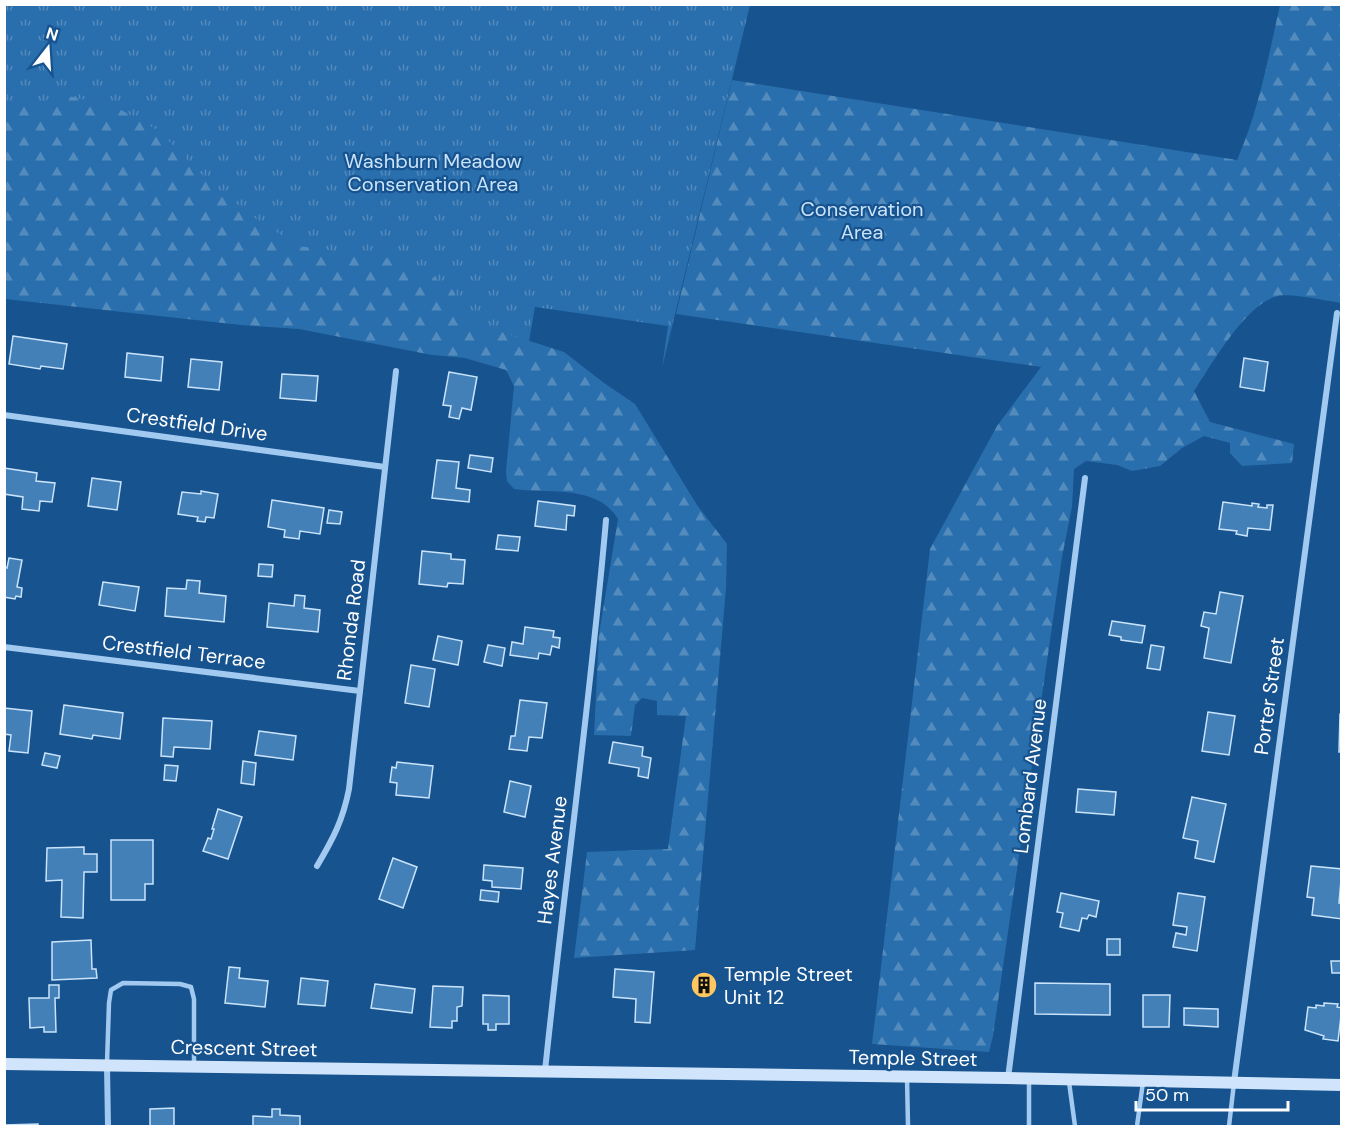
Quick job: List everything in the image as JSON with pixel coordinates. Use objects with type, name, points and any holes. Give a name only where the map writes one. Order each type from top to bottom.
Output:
[{"type":"main road","name":"Crescent Street","points":[[4,1064],[483,1071]]},
{"type":"main road","name":"Temple Street","points":[[483,1071],[1341,1085]]},
{"type":"street","name":"Porter Street","points":[[1234,1083],[1337,313]]},
{"type":"street","name":"Rhonda Road","points":[[317,866],[338,830],[345,811],[396,371]]},
{"type":"street","name":"Crestfield Drive","points":[[4,415],[386,466]]},
{"type":"street","name":"Lombard Avenue","points":[[1007,1078],[1085,478]]},
{"type":"street","name":"Hayes Avenue","points":[[544,1072],[560,922],[594,653],[606,520]]},
{"type":"street","name":"Crestfield Terrace","points":[[4,647],[360,691]]},
{"type":"street","points":[[107,1066],[108,1126]]},
{"type":"lane","points":[[107,1066],[111,990],[123,983],[180,984],[191,987],[194,999],[195,1067]]},
{"type":"lane","points":[[907,1077],[908,1126]]},
{"type":"lane","points":[[1029,1079],[1029,1126]]},
{"type":"lane","points":[[1068,1079],[1075,1126]]},
{"type":"lane","points":[[1137,1126],[1143,1081]]},
{"type":"lane","points":[[1230,1126],[1234,1083]]},
{"type":"green space","name":"Washburn Meadow Conservation Area","points":[[5,5],[750,5],[662,368],[668,326],[535,307],[527,353],[5,288]]},
{"type":"green space","name":"Conservation Area","points":[[1280,5],[1341,5],[1341,303],[1291,296],[1278,296],[1266,301],[1242,322],[1194,391],[1210,422],[1294,444],[1292,463],[1242,466],[1230,453],[1230,443],[1204,436],[1182,448],[1160,466],[1132,471],[1117,465],[1086,461],[1074,469],[1072,507],[1062,557],[989,1052],[872,1044],[930,549],[997,426],[1041,367],[676,314],[732,80],[1237,160],[1257,103]]},
{"type":"green space","points":[[68,96],[114,106],[159,131],[211,184],[255,218],[298,246],[382,257],[413,264],[452,289],[468,321],[564,352],[635,404],[697,505],[727,544],[726,588],[695,950],[574,958],[587,852],[668,849],[686,716],[657,715],[657,701],[642,698],[635,705],[631,736],[594,735],[599,634],[618,519],[598,500],[585,495],[514,489],[507,481],[514,386],[506,370],[465,358],[432,355],[299,329],[241,325],[5,299],[5,107]]},
{"type":"building","points":[[13,336],[67,344],[63,369],[41,366],[40,369],[9,364]]},
{"type":"building","points":[[127,353],[163,357],[161,381],[125,377]]},
{"type":"building","points":[[1244,358],[1268,362],[1264,391],[1240,387]]},
{"type":"building","points":[[191,359],[222,362],[219,390],[188,387]]},
{"type":"building","points":[[449,372],[477,377],[471,410],[462,408],[459,419],[449,417],[451,406],[443,405]]},
{"type":"building","points":[[282,374],[318,376],[316,401],[280,398]]},
{"type":"building","points":[[470,455],[493,458],[491,472],[468,468]]},
{"type":"building","points":[[437,460],[459,462],[456,488],[470,490],[469,502],[432,498]]},
{"type":"building","points":[[4,468],[37,473],[36,481],[55,483],[52,502],[40,501],[39,511],[22,509],[23,497],[4,494]]},
{"type":"building","points":[[92,478],[121,482],[117,510],[88,506]]},
{"type":"building","points":[[201,491],[218,494],[214,518],[206,517],[205,522],[197,521],[198,517],[178,514],[182,492],[201,494]]},
{"type":"building","points":[[272,500],[324,508],[320,534],[300,531],[299,539],[284,537],[285,530],[268,527]]},
{"type":"building","points":[[538,501],[575,506],[574,516],[567,515],[566,530],[535,526]]},
{"type":"building","points":[[1223,502],[1252,506],[1252,503],[1259,504],[1258,507],[1267,508],[1267,505],[1273,505],[1270,530],[1248,528],[1247,536],[1236,534],[1237,531],[1219,529]]},
{"type":"building","points":[[329,510],[342,512],[340,524],[327,523]]},
{"type":"building","points":[[498,535],[520,537],[518,551],[496,549]]},
{"type":"building","points":[[422,551],[451,554],[451,559],[465,560],[463,584],[448,583],[447,587],[419,584]]},
{"type":"building","points":[[9,558],[22,560],[17,587],[22,588],[21,597],[16,596],[15,599],[4,597],[4,567],[7,568]]},
{"type":"building","points":[[259,564],[273,565],[272,577],[258,576]]},
{"type":"building","points":[[187,580],[200,581],[199,593],[226,596],[224,622],[165,616],[167,588],[186,589]]},
{"type":"building","points":[[103,582],[139,587],[135,611],[99,605]]},
{"type":"building","points":[[1220,592],[1243,596],[1231,663],[1204,658],[1209,628],[1201,626],[1204,612],[1216,614]]},
{"type":"building","points":[[295,595],[305,596],[304,608],[320,610],[318,632],[267,627],[269,603],[294,606]]},
{"type":"building","points":[[1112,621],[1145,626],[1142,643],[1121,640],[1121,637],[1109,635]]},
{"type":"building","points":[[525,627],[554,631],[553,637],[560,638],[559,648],[552,646],[550,655],[539,653],[538,659],[510,655],[512,642],[523,644]]},
{"type":"building","points":[[438,636],[462,641],[458,665],[433,660]]},
{"type":"building","points":[[488,645],[505,648],[502,666],[484,662]]},
{"type":"building","points":[[1151,645],[1164,647],[1160,670],[1147,668]]},
{"type":"building","points":[[411,665],[435,669],[429,707],[405,703]]},
{"type":"building","points":[[520,700],[547,703],[542,738],[529,737],[527,751],[509,749],[511,736],[515,736]]},
{"type":"building","points":[[64,705],[123,713],[120,739],[93,735],[92,739],[60,734]]},
{"type":"building","points":[[4,708],[32,711],[28,753],[9,751],[11,735],[4,734]]},
{"type":"building","points":[[1208,712],[1235,716],[1229,755],[1202,751]]},
{"type":"building","points":[[1340,714],[1342,714],[1342,752],[1339,752]]},
{"type":"building","points":[[163,718],[212,721],[210,749],[174,747],[173,757],[161,756]]},
{"type":"building","points":[[259,731],[296,736],[293,760],[255,755]]},
{"type":"building","points":[[613,742],[643,747],[642,756],[651,758],[648,778],[638,776],[639,768],[609,763]]},
{"type":"building","points":[[45,753],[60,756],[57,768],[42,765]]},
{"type":"building","points":[[243,761],[256,763],[254,785],[241,783]]},
{"type":"building","points":[[397,762],[433,766],[429,798],[396,795],[397,783],[390,782],[392,767],[396,768]]},
{"type":"building","points":[[165,765],[178,766],[176,781],[164,780]]},
{"type":"building","points":[[510,781],[531,786],[525,817],[504,812]]},
{"type":"building","points":[[1078,789],[1116,792],[1114,815],[1076,812]]},
{"type":"building","points":[[1192,797],[1226,804],[1214,862],[1195,858],[1198,841],[1183,838]]},
{"type":"building","points":[[218,809],[242,817],[228,859],[203,851],[208,838],[211,839]]},
{"type":"building","points":[[111,840],[153,840],[153,884],[145,884],[145,900],[111,900]]},
{"type":"building","points":[[84,847],[84,854],[97,854],[97,872],[84,872],[83,918],[61,917],[62,880],[46,881],[47,848]]},
{"type":"building","points":[[393,858],[417,867],[403,908],[379,899]]},
{"type":"building","points":[[484,865],[523,868],[521,889],[492,887],[492,881],[483,880]]},
{"type":"building","points":[[1311,866],[1342,869],[1339,903],[1342,903],[1342,919],[1312,915],[1314,898],[1307,897]]},
{"type":"building","points":[[481,890],[499,892],[498,902],[480,900]]},
{"type":"building","points":[[1061,893],[1099,901],[1096,917],[1089,915],[1087,919],[1082,918],[1079,931],[1060,927],[1063,913],[1057,912]]},
{"type":"building","points":[[1178,893],[1205,897],[1197,951],[1173,947],[1176,933],[1186,935],[1187,927],[1173,925]]},
{"type":"building","points":[[1107,939],[1120,939],[1120,955],[1107,955]]},
{"type":"building","points":[[91,940],[92,969],[96,969],[97,978],[52,980],[52,942]]},
{"type":"building","points":[[1331,961],[1342,961],[1342,973],[1332,973]]},
{"type":"building","points":[[229,967],[240,968],[239,978],[268,981],[265,1007],[225,1003]]},
{"type":"building","points":[[615,969],[654,972],[650,1023],[635,1022],[636,999],[613,997]]},
{"type":"building","points":[[301,978],[328,981],[325,1006],[298,1004]]},
{"type":"building","name":"Temple Street Unit 12","points":[[698,979],[711,980],[711,990],[698,989]]},
{"type":"building","points":[[1035,983],[1110,984],[1110,1015],[1035,1014]]},
{"type":"building","points":[[375,984],[415,989],[412,1013],[371,1008]]},
{"type":"building","points":[[49,985],[59,985],[59,998],[55,998],[56,1032],[44,1032],[44,1027],[30,1028],[29,998],[49,998]]},
{"type":"building","points":[[433,986],[463,987],[462,1006],[457,1007],[457,1021],[452,1021],[452,1028],[430,1027]]},
{"type":"building","points":[[483,995],[509,996],[509,1024],[496,1024],[496,1030],[488,1030],[488,1024],[483,1024]]},
{"type":"building","points":[[1143,995],[1170,995],[1169,1027],[1143,1027]]},
{"type":"building","points":[[1324,1003],[1338,1004],[1337,1007],[1342,1008],[1338,1041],[1323,1039],[1324,1036],[1305,1030],[1308,1007],[1324,1006]]},
{"type":"building","points":[[1184,1008],[1218,1009],[1218,1027],[1184,1025]]},
{"type":"building","points":[[174,1108],[174,1126],[150,1126],[150,1109]]},
{"type":"building","points":[[272,1109],[280,1109],[280,1115],[300,1116],[300,1126],[253,1126],[253,1116],[272,1117]]},
{"type":"building","points":[[38,1124],[38,1126],[4,1126],[4,1125]]},
{"type":"place","name":"Temple Street Unit 12","points":[[704,985]]}]
